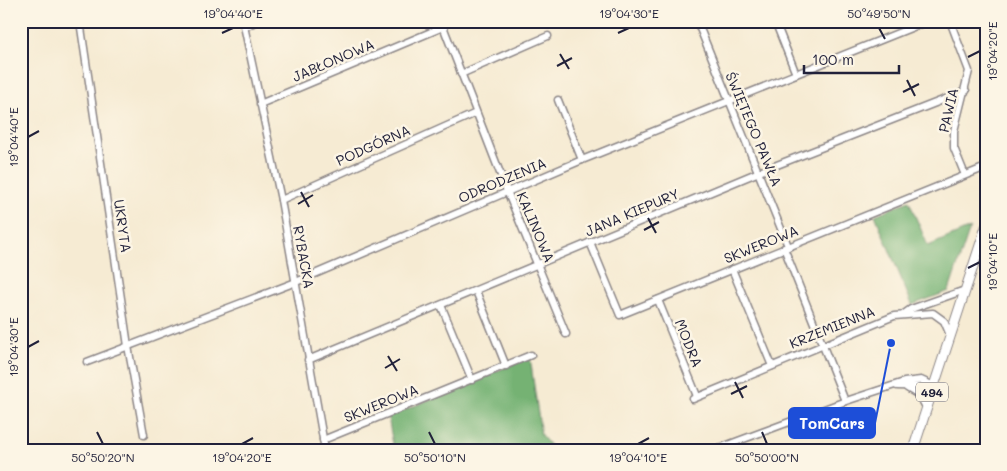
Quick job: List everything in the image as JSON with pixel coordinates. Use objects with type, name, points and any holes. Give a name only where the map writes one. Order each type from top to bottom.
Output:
[{"type":"main road","name":"494","points":[[913,450],[986,227]]},
{"type":"street","name":"UKRYTA","points":[[80,21],[128,346],[144,435]]},
{"type":"street","points":[[244,24],[257,21]]},
{"type":"street","name":"ŚWIĘTEGO PAWŁA","points":[[697,21],[728,101],[759,172],[845,401]]},
{"type":"street","points":[[775,21],[796,74]]},
{"type":"street","name":"ODRODZENIA","points":[[87,362],[296,282],[582,160],[928,21]]},
{"type":"street","name":"PAWIA","points":[[950,21],[969,71],[966,90],[954,131],[954,148],[965,175]]},
{"type":"street","name":"RYBACKA","points":[[244,24],[281,200],[325,450]]},
{"type":"street","name":"JABŁONOWA","points":[[260,104],[442,24]]},
{"type":"street","name":"KALINOWA","points":[[442,24],[476,114],[566,334]]},
{"type":"street","points":[[461,74],[548,36]]},
{"type":"street","name":"JANA KIEPURY","points":[[308,360],[759,172],[966,90]]},
{"type":"street","points":[[558,100],[582,160]]},
{"type":"street","name":"PODGÓRNA","points":[[281,200],[476,114]]},
{"type":"street","name":"SKWEROWA","points":[[590,242],[620,315],[986,166]]},
{"type":"street","points":[[732,269],[772,366]]},
{"type":"street","name":"KRZEMIENNA","points":[[903,314],[911,309],[965,290]]},
{"type":"street","points":[[476,291],[506,366]]},
{"type":"street","name":"MODRA","points":[[658,300],[695,397]]},
{"type":"street","points":[[441,305],[472,380]]},
{"type":"street","name":"KRZEMIENNA","points":[[695,397],[894,316],[903,314],[933,314],[944,321],[950,335]]},
{"type":"street","name":"SKWEROWA","points":[[323,440],[531,356]]},
{"type":"street","points":[[714,450],[845,401],[890,386],[921,380],[938,374]]},
{"type":"street","points":[[921,380],[934,387]]},
{"type":"street","points":[[890,386],[934,387]]},
{"type":"street","points":[[904,386],[917,393],[926,409]]},
{"type":"green space","points":[[909,201],[928,246],[970,228],[949,291],[912,305],[875,215]]},
{"type":"green space","points":[[530,357],[541,435],[554,450],[394,450],[388,417]]},
{"type":"place","name":"TomCars","points":[[891,343]]}]
